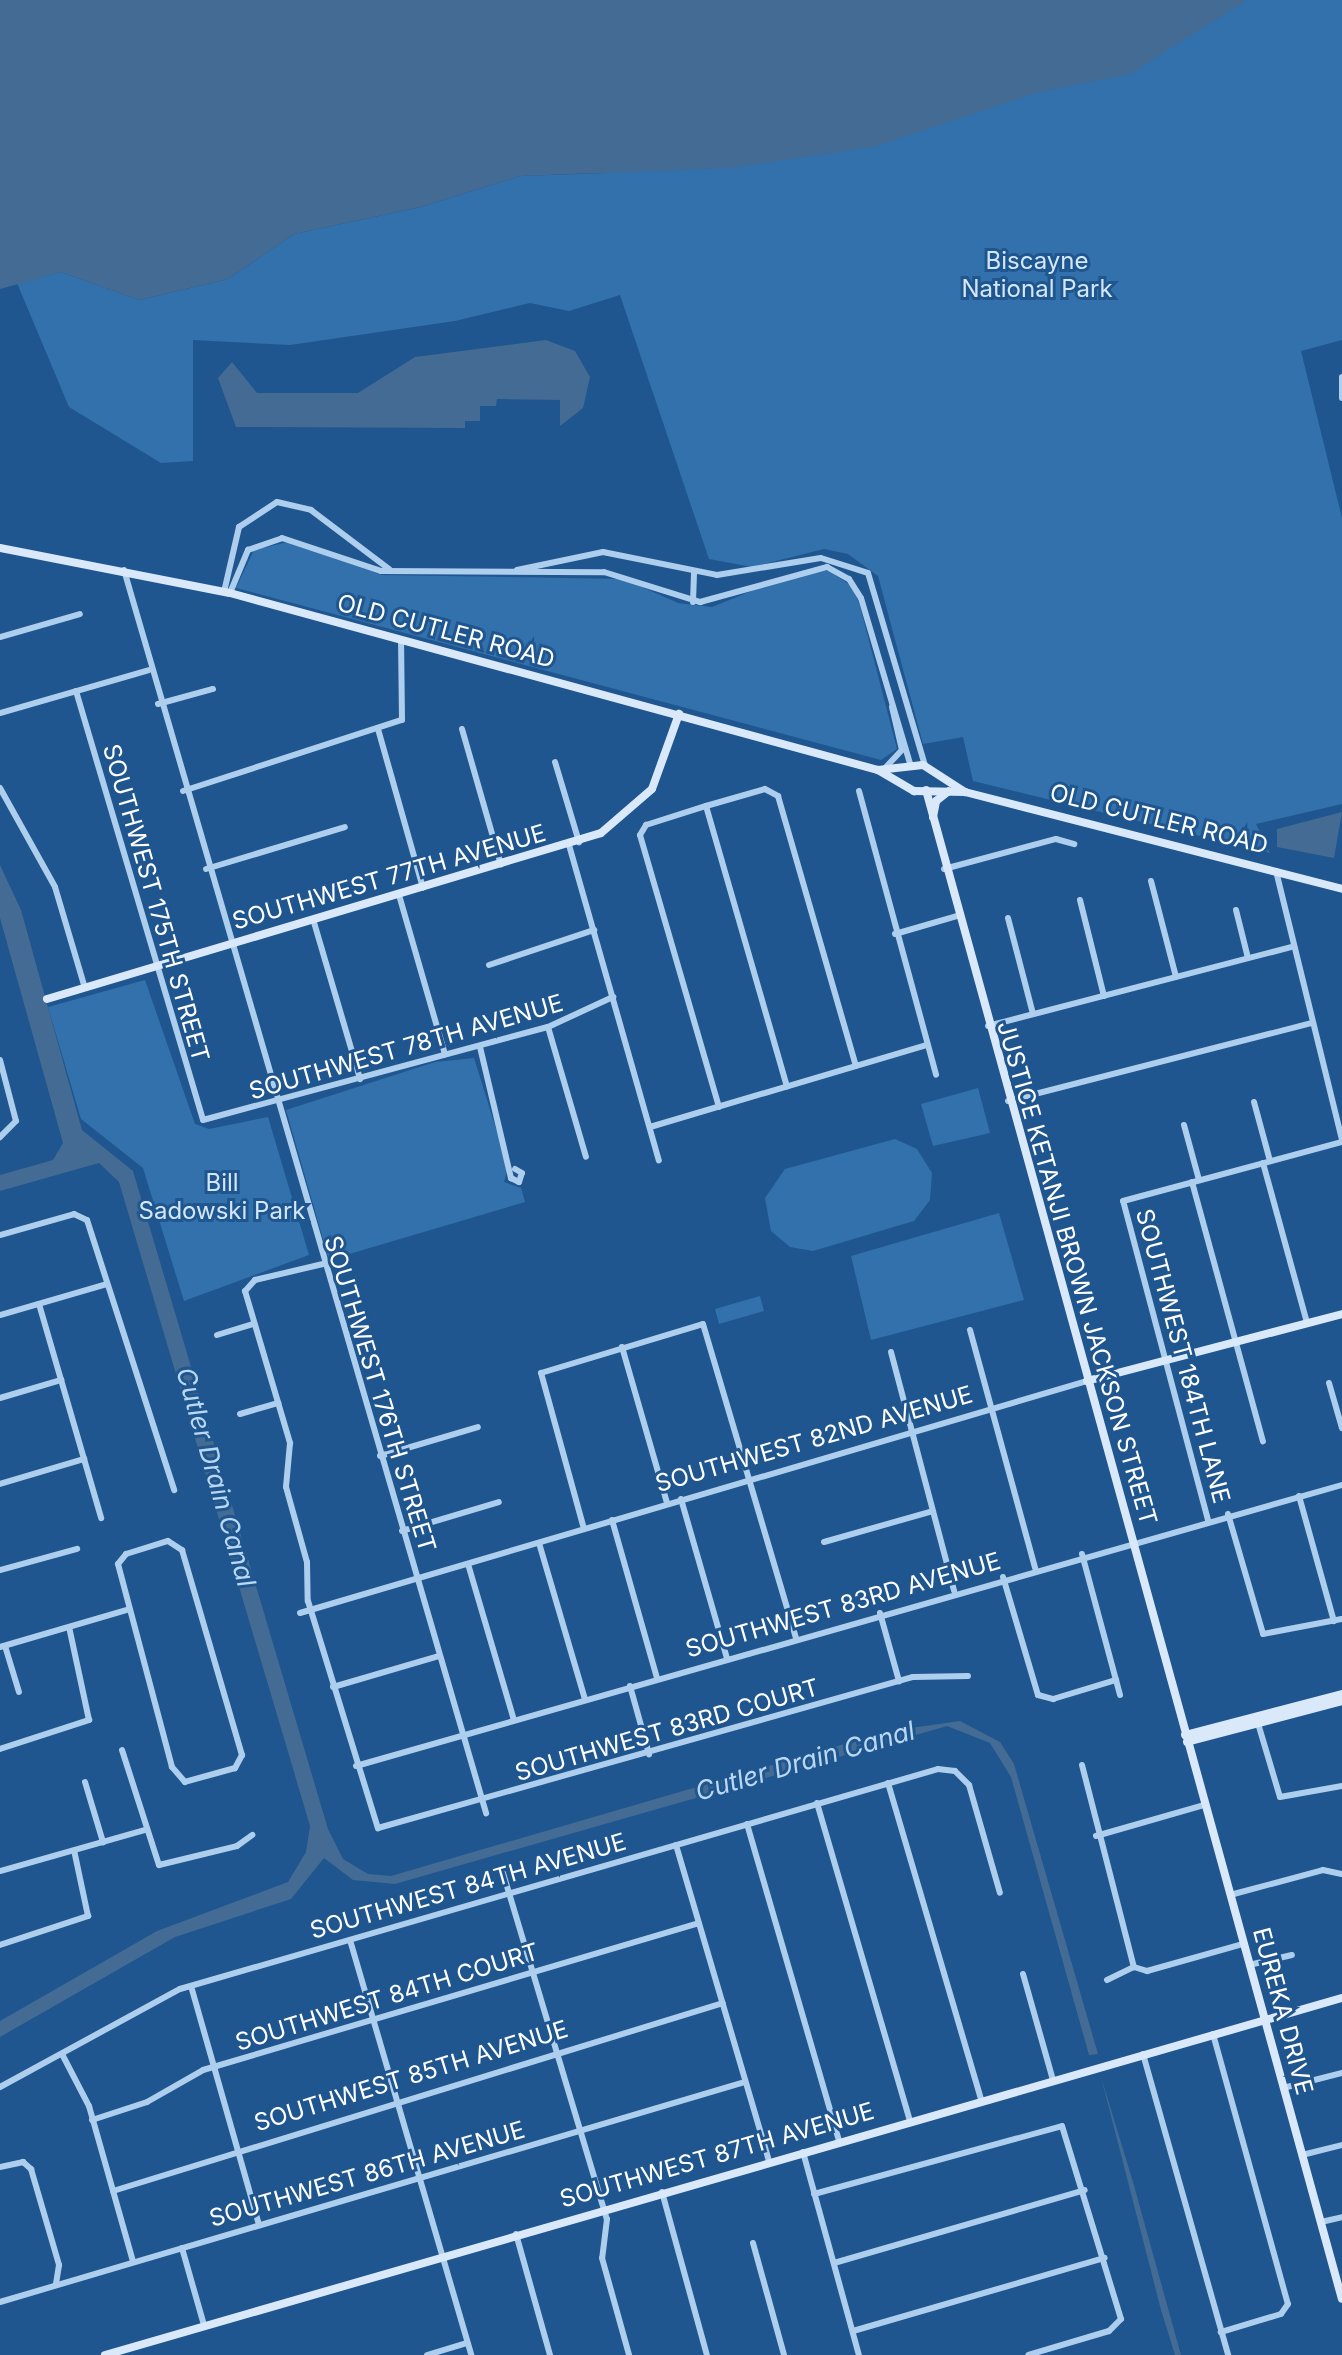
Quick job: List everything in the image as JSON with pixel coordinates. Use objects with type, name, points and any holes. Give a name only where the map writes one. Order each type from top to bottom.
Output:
[{"type":"main road","name":"OLD CUTLER ROAD","points":[[0,548],[124,570],[227,593],[881,769],[910,788],[965,792],[1342,889]]},
{"type":"main road","name":"SOUTHWEST 77TH AVENUE","points":[[47,999],[574,843],[643,801],[679,714]]},
{"type":"main road","points":[[910,788],[911,767]]},
{"type":"main road","name":"OLD CUTLER ROAD","points":[[881,769],[928,769],[965,792]]},
{"type":"main road","name":"JUSTICE KETANJI BROWN JACKSON STREET","points":[[928,769],[926,789],[931,821],[1186,1738]]},
{"type":"main road","name":"JUSTICE KETANJI BROWN JACKSON STREET","points":[[910,788],[931,821]]},
{"type":"main road","points":[[931,821],[936,801],[949,791]]},
{"type":"main road","name":"SOUTHWEST 82ND AVENUE","points":[[1087,1381],[1342,1314]]},
{"type":"main road","points":[[1186,1738],[1342,1694]]},
{"type":"main road","points":[[1257,1719],[1342,1701]]},
{"type":"main road","name":"EUREKA DRIVE","points":[[1186,1738],[1341,2294]]},
{"type":"main road","name":"SOUTHWEST 87TH AVENUE","points":[[105,2355],[1342,1998]]},
{"type":"street","points":[[1341,378],[1342,398]]},
{"type":"street","points":[[227,593],[233,546],[250,514],[285,502],[311,510],[361,554],[392,570]]},
{"type":"street","points":[[233,546],[248,550],[295,538],[357,563],[392,570],[620,575],[693,602],[757,588],[779,578],[823,567],[851,581],[911,767]]},
{"type":"street","points":[[227,593],[239,562],[248,550]]},
{"type":"street","points":[[513,571],[545,562],[612,553],[694,572],[753,573],[824,558],[858,571],[872,579],[928,769]]},
{"type":"street","points":[[357,563],[361,554]]},
{"type":"street","points":[[823,567],[824,558]]},
{"type":"street","points":[[230,560],[239,562]]},
{"type":"street","points":[[545,562],[546,572]]},
{"type":"street","points":[[776,569],[779,578]]},
{"type":"street","name":"SOUTHWEST 176TH STREET","points":[[124,570],[183,791],[486,1813]]},
{"type":"street","points":[[851,581],[858,571]]},
{"type":"street","points":[[693,602],[694,572]]},
{"type":"street","points":[[753,573],[757,588]]},
{"type":"street","points":[[0,637],[80,614]]},
{"type":"street","points":[[183,791],[378,729],[406,715],[397,669],[401,639]]},
{"type":"street","points":[[0,713],[149,670]]},
{"type":"street","points":[[881,769],[902,746],[888,688]]},
{"type":"street","points":[[158,704],[213,689]]},
{"type":"street","name":"SOUTHWEST 175TH STREET","points":[[76,691],[155,967],[206,1121]]},
{"type":"street","points":[[378,729],[423,888]]},
{"type":"street","points":[[462,729],[501,865]]},
{"type":"street","points":[[555,762],[594,930],[659,1160]]},
{"type":"street","points":[[0,788],[55,887],[85,988]]},
{"type":"street","points":[[719,1107],[641,827],[706,806],[774,790],[856,1066]]},
{"type":"street","points":[[859,791],[895,934],[936,1075]]},
{"type":"street","points":[[706,806],[787,1087]]},
{"type":"street","points":[[206,869],[345,827]]},
{"type":"street","points":[[944,869],[1056,839],[1074,844]]},
{"type":"street","points":[[1195,1181],[1342,1141],[1291,947],[1276,870]]},
{"type":"street","points":[[1151,881],[1176,977]]},
{"type":"street","points":[[399,895],[445,1054]]},
{"type":"street","points":[[1080,900],[1104,996]]},
{"type":"street","points":[[1236,910],[1248,958]]},
{"type":"street","points":[[895,934],[957,916]]},
{"type":"street","points":[[1008,918],[1033,1014]]},
{"type":"street","points":[[313,919],[360,1079]]},
{"type":"street","points":[[489,965],[594,930]]},
{"type":"street","points":[[988,1026],[1291,947]]},
{"type":"street","name":"SOUTHWEST 78TH AVENUE","points":[[206,1121],[548,1027],[613,997]]},
{"type":"street","points":[[1008,1101],[1311,1023]]},
{"type":"street","points":[[548,1027],[586,1157]]},
{"type":"street","points":[[650,1127],[927,1045]]},
{"type":"street","points":[[480,1047],[515,1169]]},
{"type":"street","points":[[0,1060],[16,1125],[0,1137]]},
{"type":"street","points":[[1254,1102],[1307,1323]]},
{"type":"street","points":[[1184,1125],[1195,1181],[1263,1441]]},
{"type":"street","name":"SOUTHWEST 184TH LANE","points":[[1195,1181],[1123,1201],[1208,1520]]},
{"type":"street","points":[[0,1235],[84,1216],[174,1490]]},
{"type":"street","points":[[323,1264],[246,1285],[254,1324],[291,1449],[286,1487],[307,1562],[311,1610],[356,1766]]},
{"type":"street","points":[[0,1315],[107,1284]]},
{"type":"street","points":[[39,1304],[101,1518]]},
{"type":"street","points":[[217,1335],[254,1324]]},
{"type":"street","points":[[584,1529],[541,1373],[703,1324],[796,1637]]},
{"type":"street","points":[[970,1330],[1035,1568]]},
{"type":"street","points":[[622,1347],[667,1503]]},
{"type":"street","points":[[891,1352],[954,1591]]},
{"type":"street","points":[[0,1398],[61,1380]]},
{"type":"street","name":"SOUTHWEST 82ND AVENUE","points":[[300,1613],[1087,1381]]},
{"type":"street","points":[[1329,1383],[1342,1428]]},
{"type":"street","points":[[240,1414],[278,1403]]},
{"type":"street","points":[[380,1456],[478,1427]]},
{"type":"street","points":[[0,1484],[84,1459]]},
{"type":"street","name":"SOUTHWEST 83RD AVENUE","points":[[356,1766],[1130,1540],[1342,1485]]},
{"type":"street","points":[[1299,1496],[1338,1620]]},
{"type":"street","points":[[681,1499],[727,1658]]},
{"type":"street","points":[[402,1531],[499,1502]]},
{"type":"street","points":[[824,1542],[933,1511]]},
{"type":"street","name":"SOUTHWEST 184TH LANE","points":[[1228,1514],[1265,1636],[1338,1620]]},
{"type":"street","points":[[612,1520],[657,1678]]},
{"type":"street","points":[[176,1543],[241,1762],[178,1780],[130,1609],[120,1558],[176,1543]]},
{"type":"street","points":[[539,1543],[585,1699]]},
{"type":"street","points":[[0,1570],[77,1549]]},
{"type":"street","points":[[1082,1554],[1120,1695]]},
{"type":"street","points":[[468,1564],[514,1720]]},
{"type":"street","points":[[1003,1577],[1041,1698],[1116,1680]]},
{"type":"street","points":[[19,1692],[2,1646],[130,1609]]},
{"type":"street","points":[[880,1613],[899,1681]]},
{"type":"street","points":[[0,1749],[88,1721],[69,1627]]},
{"type":"street","points":[[333,1687],[439,1656]]},
{"type":"street","name":"SOUTHWEST 83RD COURT","points":[[356,1766],[378,1828],[482,1802],[899,1681],[968,1676]]},
{"type":"street","points":[[630,1686],[649,1754]]},
{"type":"street","points":[[1257,1719],[1282,1798],[1342,1786]]},
{"type":"street","points":[[122,1750],[145,1830],[159,1865],[237,1846],[252,1835]]},
{"type":"street","points":[[1082,1765],[1096,1836],[1134,1967]]},
{"type":"street","name":"SOUTHWEST 84TH AVENUE","points":[[0,2087],[191,1986],[944,1768],[963,1776],[1000,1893]]},
{"type":"street","points":[[85,1782],[103,1842]]},
{"type":"street","points":[[888,1783],[981,2100]]},
{"type":"street","points":[[817,1803],[910,2121]]},
{"type":"street","points":[[1096,1836],[1204,1805]]},
{"type":"street","points":[[747,1824],[839,2141]]},
{"type":"street","points":[[0,1871],[145,1830]]},
{"type":"street","points":[[676,1845],[769,2161]]},
{"type":"street","points":[[0,1945],[88,1916],[74,1850]]},
{"type":"street","points":[[1230,1895],[1340,1872]]},
{"type":"street","points":[[503,1873],[604,2209],[602,2258],[629,2355]]},
{"type":"street","name":"SOUTHWEST 84TH COURT","points":[[92,2120],[140,2106],[214,2067],[699,1923]]},
{"type":"street","points":[[350,1940],[471,2355]]},
{"type":"street","points":[[1107,1980],[1134,1967],[1151,1971],[1243,1944]]},
{"type":"street","points":[[1249,1965],[1292,1955]]},
{"type":"street","points":[[1023,1974],[1053,2080]]},
{"type":"street","points":[[191,1986],[259,2225]]},
{"type":"street","name":"SOUTHWEST 85TH AVENUE","points":[[113,2191],[237,2149],[723,2003]]},
{"type":"street","points":[[1213,2034],[1288,2306],[1221,2332]]},
{"type":"street","points":[[62,2054],[92,2120],[133,2262]]},
{"type":"street","points":[[1143,2054],[1228,2355]]},
{"type":"street","points":[[1283,2088],[1342,2073]]},
{"type":"street","name":"SOUTHWEST 86TH AVENUE","points":[[0,2302],[745,2082]]},
{"type":"street","points":[[814,2194],[1062,2126],[1105,2258],[1119,2325],[1028,2355]]},
{"type":"street","points":[[1302,2155],[1342,2145]]},
{"type":"street","points":[[803,2152],[859,2355]]},
{"type":"street","points":[[0,2167],[26,2163],[59,2265],[72,2280]]},
{"type":"street","points":[[834,2263],[1085,2190]]},
{"type":"street","points":[[662,2192],[707,2355]]},
{"type":"street","points":[[1321,2222],[1342,2217]]},
{"type":"street","points":[[516,2234],[550,2355]]},
{"type":"street","points":[[753,2243],[784,2355]]},
{"type":"street","points":[[182,2248],[204,2325]]},
{"type":"street","points":[[853,2331],[1105,2258]]},
{"type":"street","points":[[56,2285],[59,2265]]},
{"type":"street","points":[[427,2355],[467,2343]]},
{"type":"green space","name":"Biscayne National Park","points":[[0,0],[1342,0],[1342,340],[1301,351],[1342,518],[1342,804],[1256,824],[1270,853],[973,781],[963,737],[923,744],[878,576],[848,554],[824,549],[752,567],[709,559],[620,295],[569,311],[530,303],[455,321],[290,345],[193,340],[193,461],[161,463],[69,407],[17,283],[61,272],[139,300],[228,279],[294,234],[421,207],[520,176],[604,173]]},
{"type":"green space","points":[[288,542],[382,575],[624,579],[678,603],[712,607],[804,570],[829,571],[852,586],[860,606],[897,749],[881,760],[236,588],[254,550]]},
{"type":"green space","name":"Bill Sadowski Park","points":[[145,980],[195,1124],[209,1129],[268,1117],[309,1255],[184,1301],[143,1168],[81,1119],[48,1007]]},
{"type":"green space","name":"Bill Sadowski Park","points":[[474,1058],[508,1167],[504,1182],[521,1188],[525,1202],[329,1260],[286,1110],[435,1062]]},
{"type":"green space","points":[[978,1088],[990,1133],[933,1146],[921,1104]]},
{"type":"green space","points":[[895,1139],[917,1149],[932,1173],[930,1200],[914,1221],[813,1251],[790,1247],[771,1231],[765,1198],[785,1169]]},
{"type":"green space","points":[[999,1213],[1024,1300],[871,1340],[851,1256]]},
{"type":"green space","points":[[760,1296],[764,1311],[719,1324],[715,1309]]},
{"type":"water","points":[[0,0],[1247,0],[1130,74],[1040,92],[873,147],[730,168],[520,176],[421,207],[294,234],[228,279],[139,300],[61,272],[0,289]]},
{"type":"water","points":[[546,340],[575,351],[590,377],[583,408],[560,426],[560,400],[497,399],[496,406],[480,406],[480,421],[465,421],[465,428],[236,427],[218,378],[232,362],[257,393],[358,393],[415,357]]},
{"type":"water","points":[[1342,812],[1334,858],[1277,847],[1277,829]]},
{"type":"water","name":"Cutler Drain Canal","points":[[0,865],[21,910],[82,1130],[133,1171],[328,1829],[343,1859],[368,1874],[391,1876],[889,1731],[960,1721],[1000,1742],[1014,1764],[1098,2054],[1089,2055],[1011,1777],[990,1743],[947,1726],[395,1884],[353,1880],[324,1858],[291,1899],[175,1937],[0,2037],[0,2021],[157,1931],[288,1882],[306,1852],[310,1826],[119,1182],[99,1163],[0,1191],[0,1175],[53,1160],[63,1143],[0,918]]},
{"type":"water","points":[[1101,2077],[1181,2355],[1175,2355],[1161,2310]]}]
